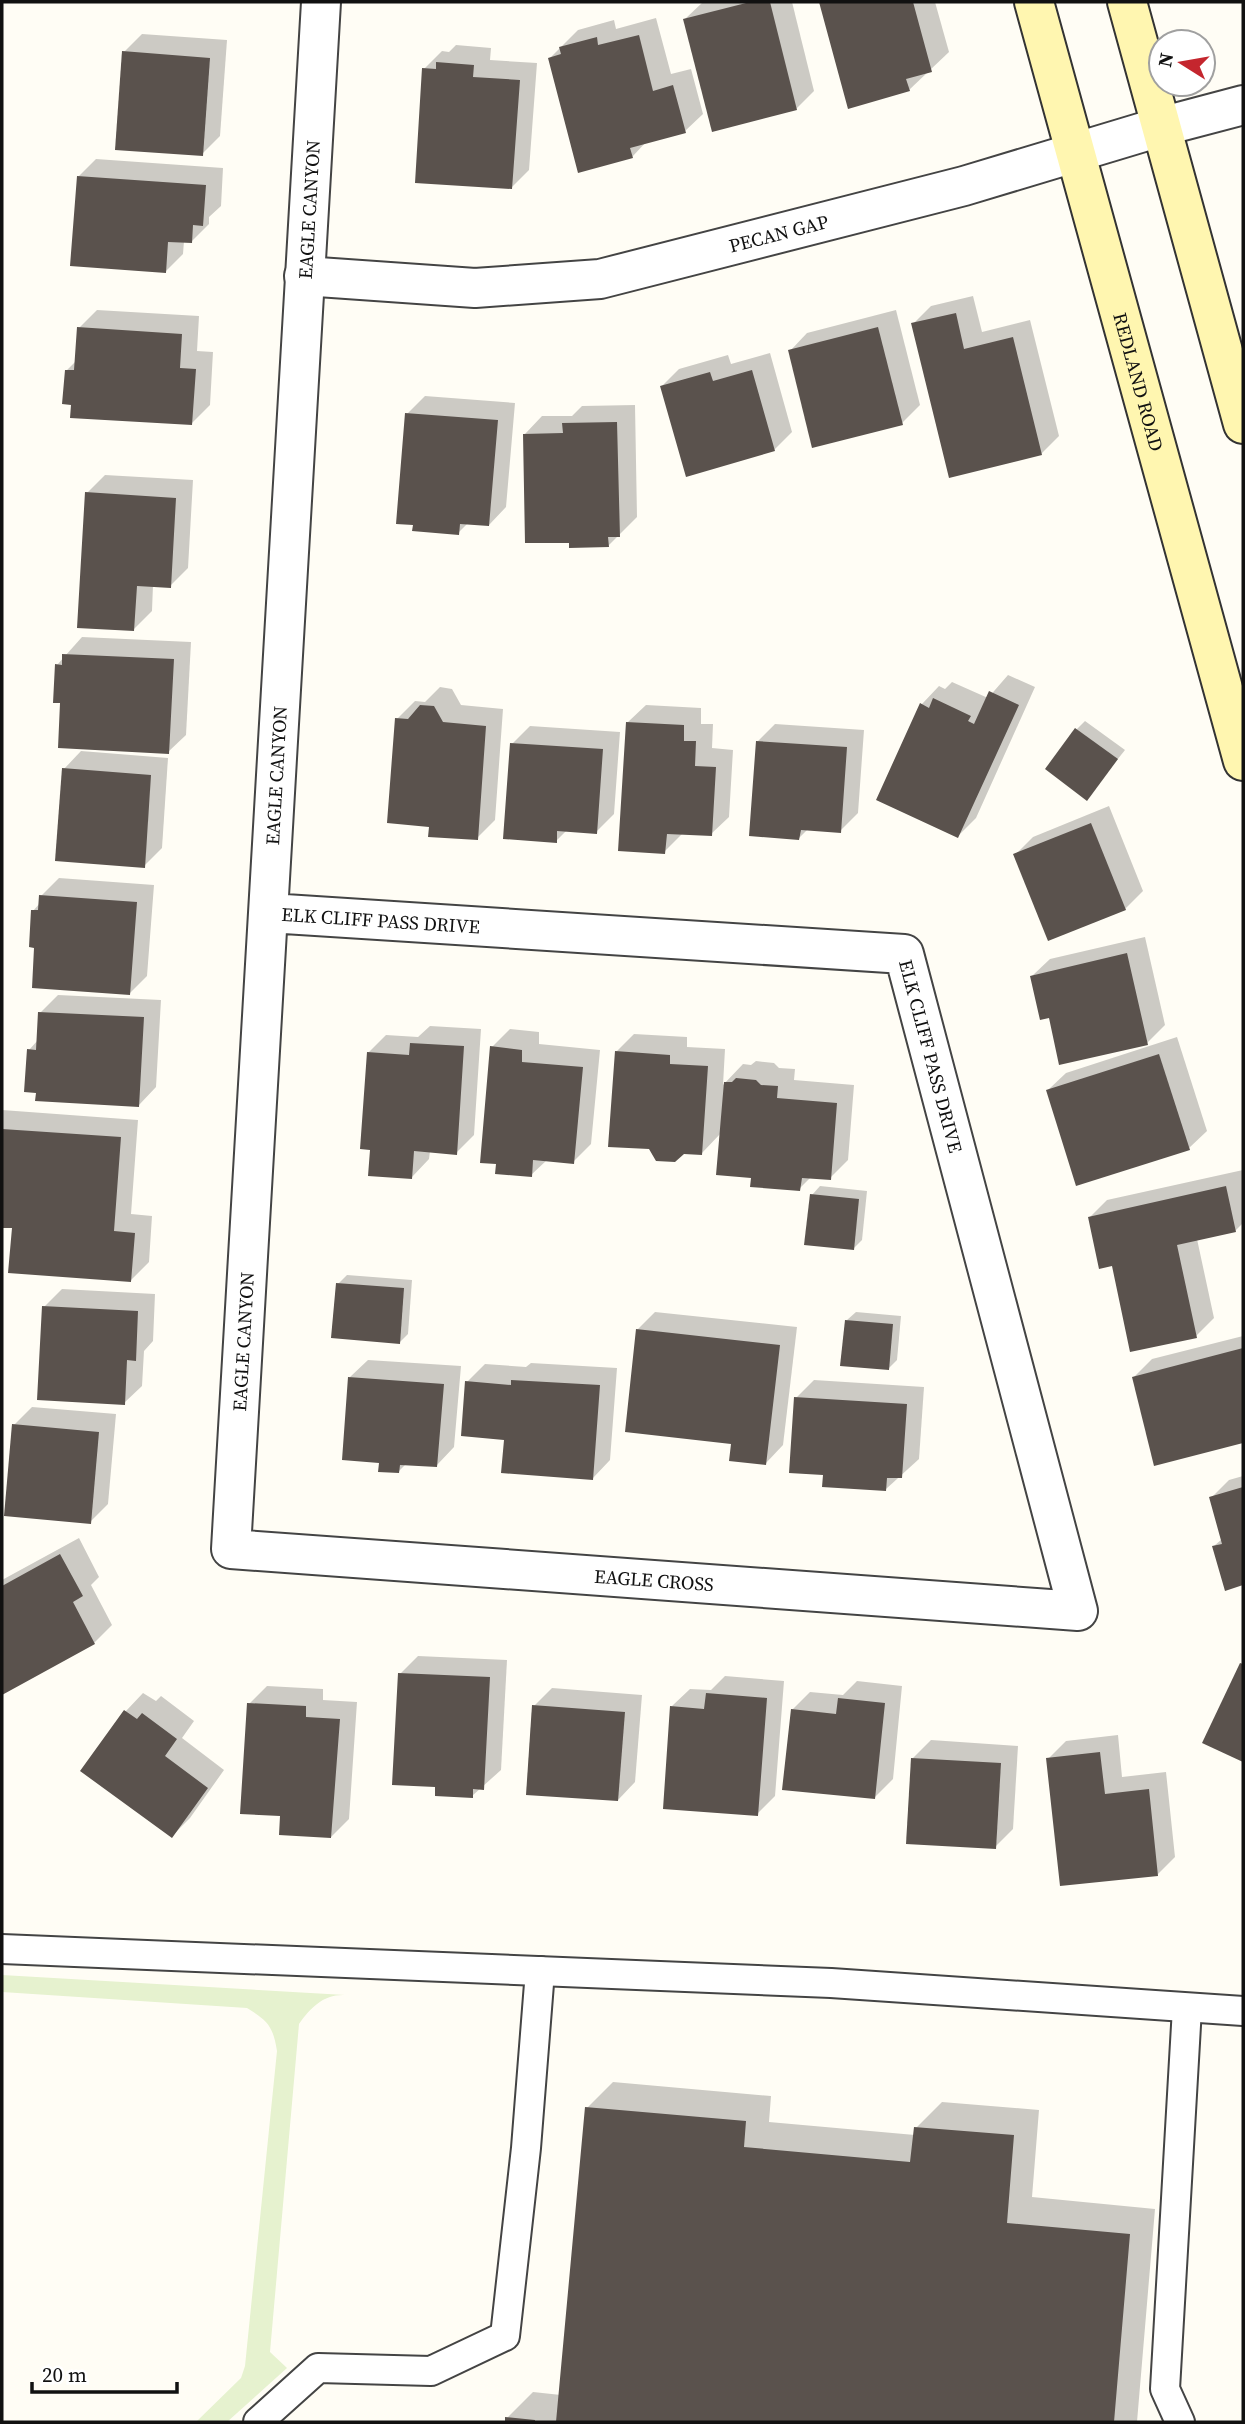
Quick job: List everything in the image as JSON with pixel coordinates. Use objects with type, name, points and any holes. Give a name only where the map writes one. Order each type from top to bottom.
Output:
[{"type":"main road","name":"REDLAND ROAD","points":[[1034,2],[1243,761]]},
{"type":"main road","points":[[1127,2],[1243,424]]},
{"type":"street","name":"EAGLE CANYON","points":[[231,1549],[321,2]]},
{"type":"street","name":"PECAN GAP","points":[[304,276],[475,288],[600,279],[964,186],[1243,105]]},
{"type":"street","name":"ELK CLIFF PASS DRIVE","points":[[269,913],[904,954],[1078,1611]]},
{"type":"street","name":"EAGLE CROSS","points":[[231,1549],[1078,1611]]},
{"type":"lane","points":[[2,1949],[842,1984],[1243,2011]]},
{"type":"lane","points":[[258,2422],[318,2368],[431,2371],[505,2336],[526,2148],[540,1971]]},
{"type":"lane","points":[[1181,2422],[1166,2389],[1186,2008]]},
{"type":"green space","points":[[2,1975],[345,1995],[324,1999],[308,2012],[299,2024],[270,2352],[287,2368],[227,2422],[196,2422],[241,2378],[245,2366],[277,2051],[271,2030],[265,2021],[247,2008],[2,1992]]},
{"type":"building","points":[[750,2],[770,2],[797,110],[712,132],[683,19]]},
{"type":"building","points":[[819,2],[913,2],[932,72],[906,79],[910,91],[848,109]]},
{"type":"building","points":[[639,35],[653,91],[673,85],[686,133],[630,148],[633,158],[578,173],[548,58],[561,54],[559,47],[597,37],[598,45]]},
{"type":"building","points":[[122,51],[210,58],[203,156],[115,150]]},
{"type":"building","points":[[436,62],[474,65],[473,77],[520,80],[512,189],[415,183],[422,68],[436,69]]},
{"type":"building","points":[[77,176],[206,185],[203,226],[193,225],[192,243],[168,242],[166,273],[70,266]]},
{"type":"building","points":[[956,313],[964,349],[1013,337],[1042,455],[949,478],[911,323]]},
{"type":"building","points":[[77,327],[182,334],[180,368],[196,369],[192,425],[70,418],[71,405],[62,404],[65,370],[74,370]]},
{"type":"building","points":[[878,327],[903,425],[812,448],[788,350]]},
{"type":"building","points":[[752,370],[775,451],[686,477],[660,386],[710,372],[713,381]]},
{"type":"building","points":[[405,413],[498,420],[489,526],[460,524],[459,535],[412,531],[413,525],[396,524]]},
{"type":"building","points":[[617,422],[620,537],[608,537],[609,547],[569,548],[569,543],[525,543],[523,434],[563,433],[562,423]]},
{"type":"building","points":[[85,492],[176,498],[171,588],[137,586],[134,631],[77,628]]},
{"type":"building","points":[[62,654],[174,659],[169,754],[58,748],[60,703],[53,703],[55,664],[62,665]]},
{"type":"building","points":[[989,691],[1019,705],[958,838],[876,800],[920,703],[929,708],[933,698],[971,716],[968,721],[974,724]]},
{"type":"building","points":[[420,705],[434,706],[443,722],[486,726],[478,840],[428,837],[429,827],[387,823],[395,718],[408,719]]},
{"type":"building","points":[[626,722],[684,725],[684,741],[696,741],[695,766],[716,767],[712,836],[667,834],[665,854],[618,851]]},
{"type":"building","points":[[1075,728],[1118,759],[1087,801],[1045,769]]},
{"type":"building","points":[[756,741],[847,747],[841,833],[801,830],[799,840],[749,836]]},
{"type":"building","points":[[510,743],[603,749],[597,834],[557,831],[557,843],[503,839]]},
{"type":"building","points":[[62,768],[151,775],[145,868],[55,861]]},
{"type":"building","points":[[1091,823],[1126,910],[1048,941],[1013,854]]},
{"type":"building","points":[[39,895],[137,902],[130,995],[32,988],[34,948],[29,947],[31,910],[38,910]]},
{"type":"building","points":[[1127,953],[1148,1045],[1059,1065],[1049,1018],[1040,1020],[1030,976]]},
{"type":"building","points":[[38,1012],[144,1017],[139,1107],[35,1101],[36,1093],[24,1092],[27,1049],[36,1050]]},
{"type":"building","points":[[410,1043],[464,1046],[457,1155],[414,1151],[412,1179],[368,1176],[370,1150],[360,1149],[367,1052],[409,1055]]},
{"type":"building","points":[[490,1046],[522,1050],[522,1062],[583,1067],[574,1164],[533,1160],[532,1177],[495,1174],[496,1164],[480,1163]]},
{"type":"building","points":[[615,1051],[670,1055],[670,1064],[708,1066],[702,1155],[684,1154],[675,1162],[656,1161],[649,1149],[608,1147]]},
{"type":"building","points":[[1159,1054],[1190,1150],[1076,1186],[1046,1090]]},
{"type":"building","points":[[736,1078],[756,1080],[761,1085],[778,1086],[777,1098],[837,1103],[831,1180],[802,1178],[800,1191],[750,1187],[751,1178],[716,1175],[724,1082],[732,1082]]},
{"type":"building","points":[[2,1129],[121,1137],[114,1231],[135,1233],[131,1282],[8,1273],[12,1228],[2,1228]]},
{"type":"building","points":[[1226,1186],[1236,1232],[1177,1245],[1197,1338],[1130,1352],[1112,1266],[1099,1269],[1088,1217]]},
{"type":"building","points":[[810,1194],[859,1199],[854,1250],[804,1245]]},
{"type":"building","points":[[336,1283],[404,1288],[400,1344],[331,1338]]},
{"type":"building","points":[[42,1306],[138,1311],[136,1361],[127,1360],[125,1405],[37,1400]]},
{"type":"building","points":[[845,1320],[893,1324],[889,1370],[840,1366]]},
{"type":"building","points":[[636,1329],[780,1345],[766,1465],[729,1461],[731,1444],[625,1432]]},
{"type":"building","points":[[1243,1348],[1243,1443],[1154,1466],[1132,1377]]},
{"type":"building","points":[[348,1377],[444,1384],[437,1467],[400,1465],[399,1473],[378,1472],[379,1463],[342,1460]]},
{"type":"building","points":[[511,1380],[600,1385],[593,1480],[501,1473],[504,1440],[461,1436],[465,1381],[511,1385]]},
{"type":"building","points":[[794,1397],[907,1404],[902,1478],[887,1478],[886,1491],[822,1487],[823,1475],[789,1473]]},
{"type":"building","points":[[12,1424],[99,1432],[91,1524],[4,1516]]},
{"type":"building","points":[[1243,1487],[1243,1585],[1225,1591],[1212,1546],[1222,1544],[1209,1497]]},
{"type":"building","points":[[60,1554],[83,1596],[73,1602],[95,1644],[2,1695],[2,1586]]},
{"type":"building","points":[[1240,1663],[1243,1664],[1243,1762],[1202,1743]]},
{"type":"building","points":[[398,1673],[490,1677],[484,1790],[473,1789],[473,1798],[435,1796],[435,1787],[392,1785]]},
{"type":"building","points":[[706,1693],[767,1698],[758,1816],[663,1809],[670,1706],[704,1709]]},
{"type":"building","points":[[838,1698],[885,1703],[875,1799],[782,1790],[791,1709],[836,1714]]},
{"type":"building","points":[[247,1703],[306,1706],[306,1717],[340,1719],[331,1838],[279,1835],[280,1816],[240,1814]]},
{"type":"building","points":[[532,1705],[625,1712],[618,1801],[526,1795]]},
{"type":"building","points":[[124,1710],[137,1719],[142,1713],[177,1739],[165,1756],[208,1788],[172,1838],[80,1771]]},
{"type":"building","points":[[1100,1752],[1105,1794],[1149,1789],[1158,1876],[1060,1886],[1046,1758]]},
{"type":"building","points":[[911,1758],[1001,1763],[996,1849],[906,1844]]},
{"type":"building","points":[[585,2107],[746,2121],[744,2147],[910,2162],[914,2127],[1014,2135],[1007,2223],[1130,2234],[1114,2422],[556,2422]]},
{"type":"building","points":[[505,2417],[535,2420],[535,2422],[505,2422]]}]
